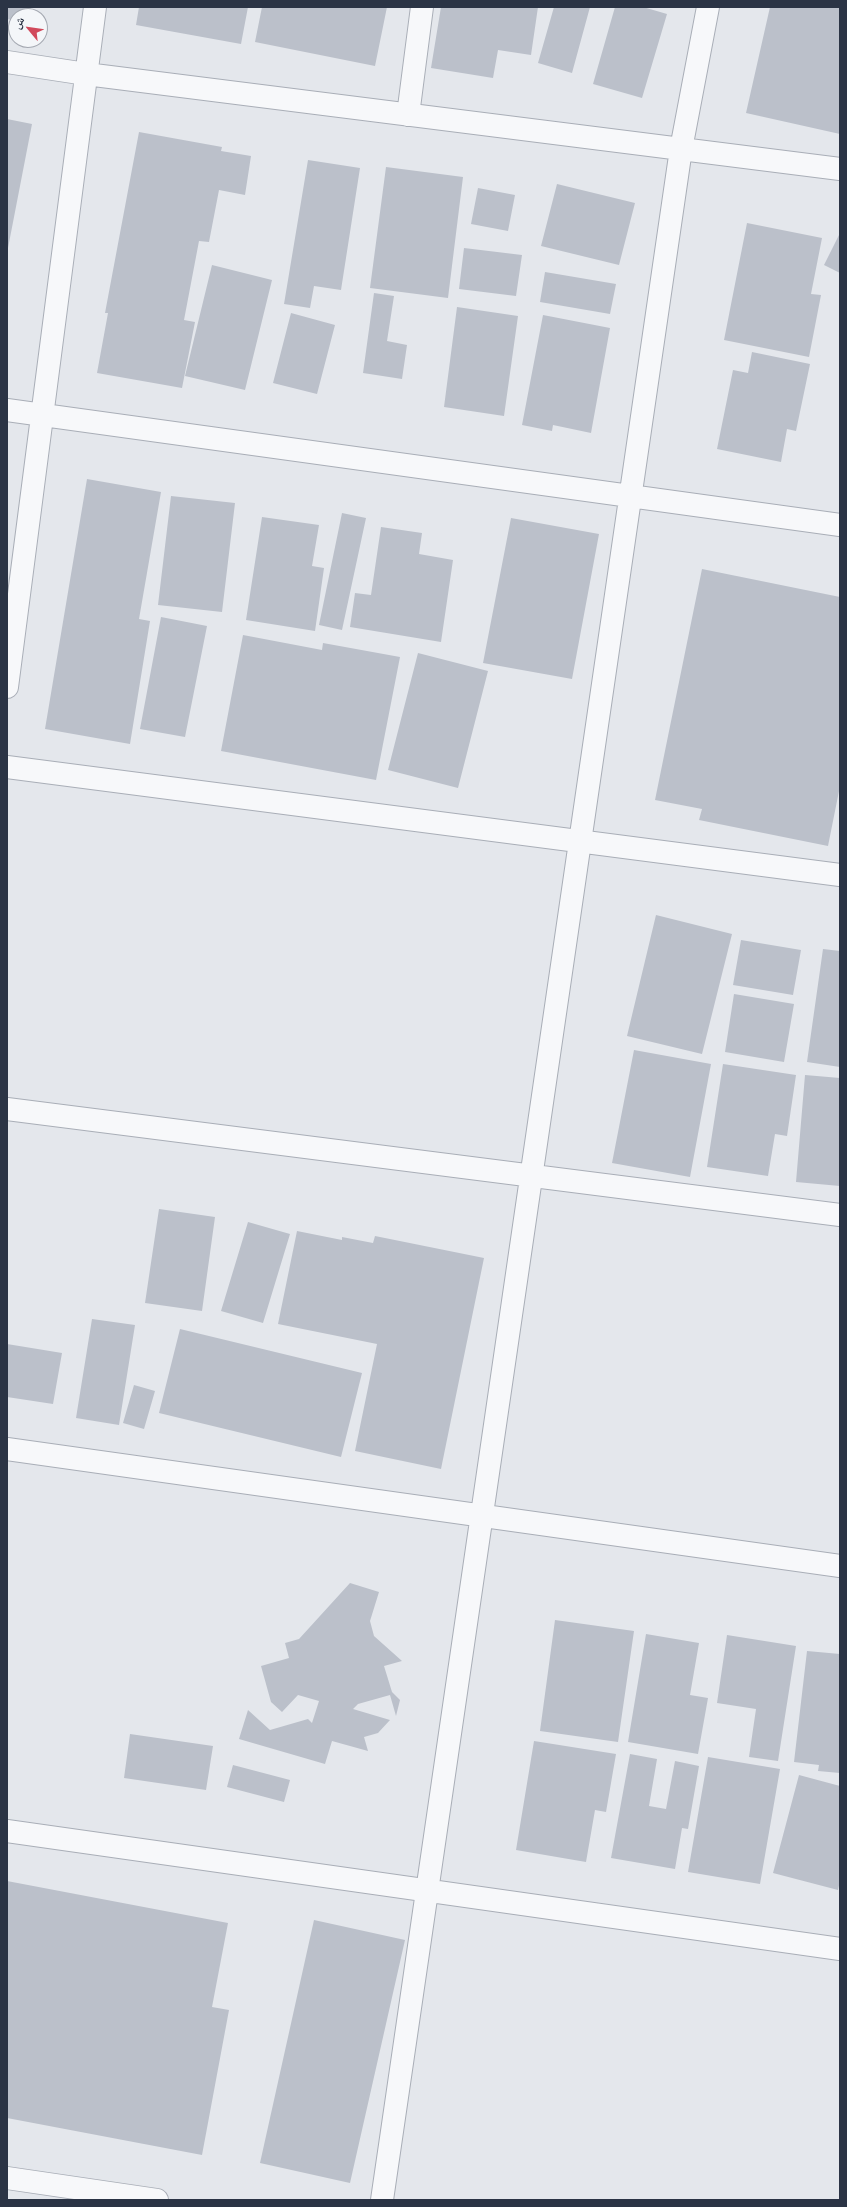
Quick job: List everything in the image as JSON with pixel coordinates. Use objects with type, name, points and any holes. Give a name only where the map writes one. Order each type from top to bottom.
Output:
[{"type":"street","points":[[7,687],[95,7]]},
{"type":"street","points":[[408,115],[422,7]]},
{"type":"street","points":[[382,2200],[429,1891],[681,149],[708,7]]},
{"type":"street","points":[[7,62],[86,74],[840,170]]},
{"type":"street","points":[[7,410],[840,525]]},
{"type":"street","points":[[7,766],[840,875]]},
{"type":"street","points":[[7,1109],[840,1215]]},
{"type":"street","points":[[7,1449],[840,1566]]},
{"type":"street","points":[[7,1831],[840,1949]]},
{"type":"street","points":[[7,2178],[158,2200]]},
{"type":"building","points":[[7,7],[31,7],[8,8],[7,19]]},
{"type":"building","points":[[139,7],[248,7],[241,44],[136,25]]},
{"type":"building","points":[[262,7],[387,7],[375,66],[255,42]]},
{"type":"building","points":[[441,7],[538,7],[531,55],[498,50],[493,78],[431,68]]},
{"type":"building","points":[[554,7],[590,7],[572,73],[538,63]]},
{"type":"building","points":[[615,7],[643,7],[667,14],[642,98],[593,84]]},
{"type":"building","points":[[770,7],[840,7],[840,134],[746,113]]},
{"type":"building","points":[[7,119],[32,124],[8,248],[7,248]]},
{"type":"building","points":[[139,132],[222,147],[221,151],[251,156],[245,195],[219,190],[209,242],[199,241],[184,320],[195,322],[182,388],[97,373],[108,313],[105,313]]},
{"type":"building","points":[[308,160],[360,168],[341,290],[314,286],[310,308],[284,304]]},
{"type":"building","points":[[386,167],[463,177],[448,298],[370,288]]},
{"type":"building","points":[[557,184],[635,203],[619,265],[541,246]]},
{"type":"building","points":[[478,188],[515,195],[508,231],[471,224]]},
{"type":"building","points":[[747,223],[822,238],[811,294],[821,295],[809,357],[724,340]]},
{"type":"building","points":[[839,235],[840,236],[840,273],[824,265]]},
{"type":"building","points":[[464,248],[522,255],[516,296],[459,289]]},
{"type":"building","points":[[212,265],[272,280],[245,390],[185,376]]},
{"type":"building","points":[[545,272],[616,284],[610,314],[540,302]]},
{"type":"building","points":[[374,293],[394,296],[387,341],[407,345],[402,379],[363,373]]},
{"type":"building","points":[[457,307],[518,316],[504,416],[444,407]]},
{"type":"building","points":[[291,313],[335,325],[317,394],[273,383]]},
{"type":"building","points":[[543,315],[610,328],[591,433],[553,425],[552,431],[522,425]]},
{"type":"building","points":[[752,352],[810,364],[796,431],[787,429],[781,462],[717,449],[733,370],[748,373]]},
{"type":"building","points":[[87,479],[161,492],[139,619],[150,621],[130,744],[45,729]]},
{"type":"building","points":[[171,496],[235,503],[222,612],[158,605]]},
{"type":"building","points":[[342,513],[366,518],[342,630],[319,625]]},
{"type":"building","points":[[262,517],[319,525],[312,566],[324,568],[315,631],[246,620]]},
{"type":"building","points":[[511,518],[599,534],[572,679],[483,663]]},
{"type":"building","points":[[381,527],[422,533],[419,554],[453,560],[441,642],[350,627],[355,593],[371,595]]},
{"type":"building","points":[[702,569],[840,597],[840,786],[828,846],[699,820],[702,809],[655,800]]},
{"type":"building","points":[[161,617],[207,626],[185,737],[140,729]]},
{"type":"building","points":[[243,635],[322,650],[323,643],[400,657],[376,780],[221,751]]},
{"type":"building","points":[[418,653],[488,671],[458,788],[388,770]]},
{"type":"building","points":[[656,915],[732,934],[702,1054],[627,1036]]},
{"type":"building","points":[[741,940],[801,950],[793,995],[733,985]]},
{"type":"building","points":[[823,949],[840,951],[840,1067],[807,1062]]},
{"type":"building","points":[[734,994],[794,1004],[784,1062],[725,1052]]},
{"type":"building","points":[[634,1050],[711,1064],[690,1177],[612,1163]]},
{"type":"building","points":[[723,1064],[796,1075],[787,1136],[775,1134],[768,1176],[707,1167]]},
{"type":"building","points":[[805,1075],[840,1078],[840,1186],[796,1182]]},
{"type":"building","points":[[159,1209],[215,1217],[202,1311],[145,1303]]},
{"type":"building","points":[[248,1222],[290,1234],[263,1323],[221,1311]]},
{"type":"building","points":[[297,1231],[342,1240],[342,1237],[373,1243],[375,1236],[484,1258],[441,1469],[355,1451],[377,1344],[278,1324]]},
{"type":"building","points":[[92,1319],[135,1325],[119,1425],[76,1418]]},
{"type":"building","points":[[180,1329],[362,1373],[341,1457],[159,1413]]},
{"type":"building","points":[[7,1344],[62,1353],[53,1404],[7,1397]]},
{"type":"building","points":[[134,1385],[155,1391],[144,1429],[123,1423]]},
{"type":"building","points":[[350,1583],[379,1592],[370,1621],[374,1636],[402,1661],[384,1666],[392,1692],[400,1700],[396,1716],[390,1695],[358,1704],[353,1709],[390,1720],[378,1733],[364,1737],[368,1751],[332,1741],[325,1764],[239,1739],[248,1710],[270,1730],[308,1719],[312,1723],[319,1701],[298,1695],[282,1712],[271,1702],[261,1666],[289,1658],[285,1643],[299,1639]]},
{"type":"building","points":[[555,1620],[634,1631],[618,1742],[540,1731]]},
{"type":"building","points":[[646,1634],[699,1643],[690,1695],[708,1698],[698,1754],[628,1742]]},
{"type":"building","points":[[727,1635],[796,1646],[778,1761],[749,1757],[756,1709],[717,1703]]},
{"type":"building","points":[[807,1651],[840,1654],[840,1773],[818,1771],[819,1765],[794,1762]]},
{"type":"building","points":[[130,1734],[213,1746],[206,1790],[124,1778]]},
{"type":"building","points":[[534,1741],[616,1754],[606,1812],[595,1810],[586,1862],[516,1850]]},
{"type":"building","points":[[630,1754],[657,1759],[649,1806],[666,1809],[675,1761],[699,1766],[688,1829],[682,1828],[675,1869],[611,1858]]},
{"type":"building","points":[[708,1757],[780,1769],[760,1884],[688,1872]]},
{"type":"building","points":[[233,1765],[290,1780],[284,1802],[227,1787]]},
{"type":"building","points":[[799,1775],[840,1786],[840,1881],[838,1890],[773,1873]]},
{"type":"building","points":[[7,1881],[228,1923],[212,2007],[229,2010],[202,2155],[7,2118]]},
{"type":"building","points":[[314,1920],[405,1940],[350,2183],[260,2163]]}]
